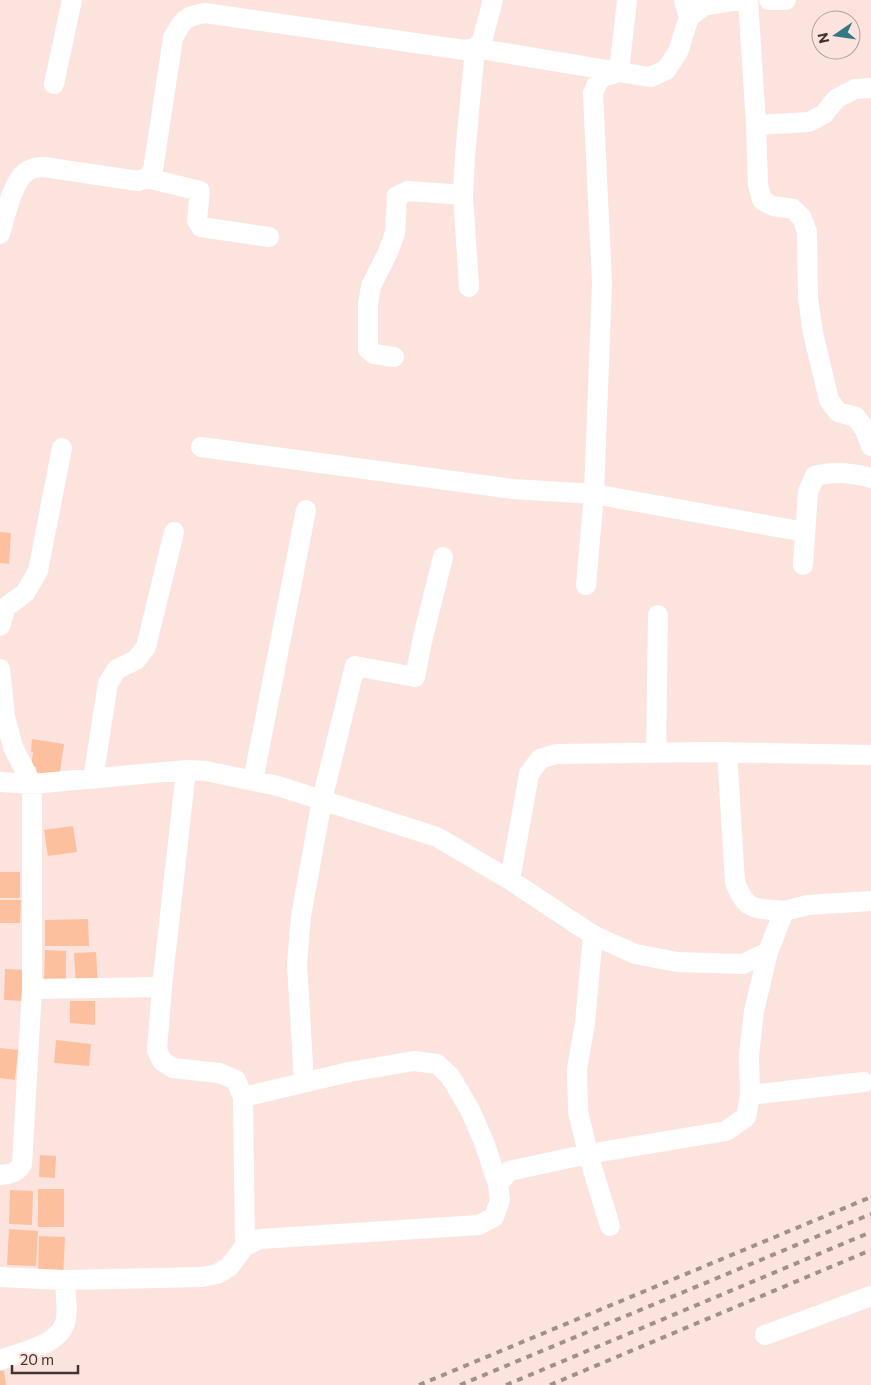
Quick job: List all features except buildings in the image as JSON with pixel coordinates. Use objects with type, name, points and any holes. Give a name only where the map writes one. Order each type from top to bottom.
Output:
[{"type":"street","points":[[54,84],[72,0]]},
{"type":"street","points":[[147,178],[153,170],[173,38],[181,23],[189,0]]},
{"type":"street","points":[[469,287],[463,195],[465,156],[475,48],[482,41],[493,0]]},
{"type":"street","points":[[619,72],[627,0]]},
{"type":"street","points":[[181,23],[191,15],[205,14],[464,50],[475,48],[650,76],[666,70],[678,52],[687,9],[739,0]]},
{"type":"street","points":[[748,0],[758,185],[762,200],[773,206],[793,209],[802,218],[807,232],[808,298],[813,333],[828,400],[838,412],[856,417],[865,430],[871,446]]},
{"type":"street","points":[[768,0],[786,0]]},
{"type":"street","points":[[586,584],[594,494],[602,283],[593,93],[600,78],[619,72]]},
{"type":"street","points":[[756,125],[810,122],[824,114],[836,99],[855,89],[871,88]]},
{"type":"street","points":[[0,234],[7,188],[18,181],[26,172],[44,167],[138,181],[147,178],[200,191],[197,220],[201,227],[269,237]]},
{"type":"street","points":[[394,357],[374,354],[368,349],[368,304],[371,286],[395,233],[397,196],[408,191],[463,195]]},
{"type":"street","points":[[0,626],[6,606],[25,593],[38,571],[62,448]]},
{"type":"street","points":[[201,448],[520,489],[594,494],[805,532]]},
{"type":"street","points":[[803,565],[808,492],[815,476],[828,472],[861,475],[871,478]]},
{"type":"street","points":[[253,781],[306,510]]},
{"type":"street","points":[[93,779],[108,683],[118,668],[136,660],[146,647],[174,532]]},
{"type":"street","points":[[304,1082],[297,964],[301,916],[322,800],[355,666],[415,676],[443,557]]},
{"type":"street","points":[[656,753],[658,615]]},
{"type":"street","points":[[0,669],[5,717],[14,748],[32,784],[32,989],[22,1164],[18,1170],[10,1174],[0,1174]]},
{"type":"street","points":[[510,880],[529,774],[540,759],[556,754],[727,752],[871,755]]},
{"type":"street","points":[[727,752],[736,882],[741,896],[753,908],[784,911],[808,905],[871,900]]},
{"type":"street","points":[[186,770],[157,1050],[162,1062],[173,1068],[219,1073],[236,1080],[243,1097],[245,1246]]},
{"type":"street","points":[[0,782],[32,784],[186,770],[206,771],[278,786],[437,837],[510,880],[593,935],[635,954],[677,962],[743,964],[768,952]]},
{"type":"street","points":[[498,1184],[509,1171],[588,1154],[726,1131],[746,1117],[750,1095],[749,1055],[754,1011],[768,952],[784,911]]},
{"type":"street","points":[[593,935],[585,1023],[577,1069],[578,1111],[588,1154],[610,1226]]},
{"type":"street","points":[[32,989],[162,988]]},
{"type":"street","points":[[0,1277],[65,1280],[202,1277],[217,1274],[229,1267],[245,1246],[260,1239],[479,1225],[494,1218],[500,1200],[498,1184],[484,1142],[470,1110],[450,1076],[436,1064],[414,1061],[349,1072],[243,1097]]},
{"type":"street","points":[[750,1095],[864,1082]]},
{"type":"street","points":[[0,1360],[50,1342],[62,1332],[66,1319],[65,1280]]},
{"type":"street","points":[[765,1335],[871,1296]]},
{"type":"railway","points":[[419,1385],[871,1197]]},
{"type":"railway","points":[[460,1385],[871,1214]]},
{"type":"railway","points":[[506,1385],[871,1232]]},
{"type":"railway","points":[[550,1385],[871,1250]]}]
